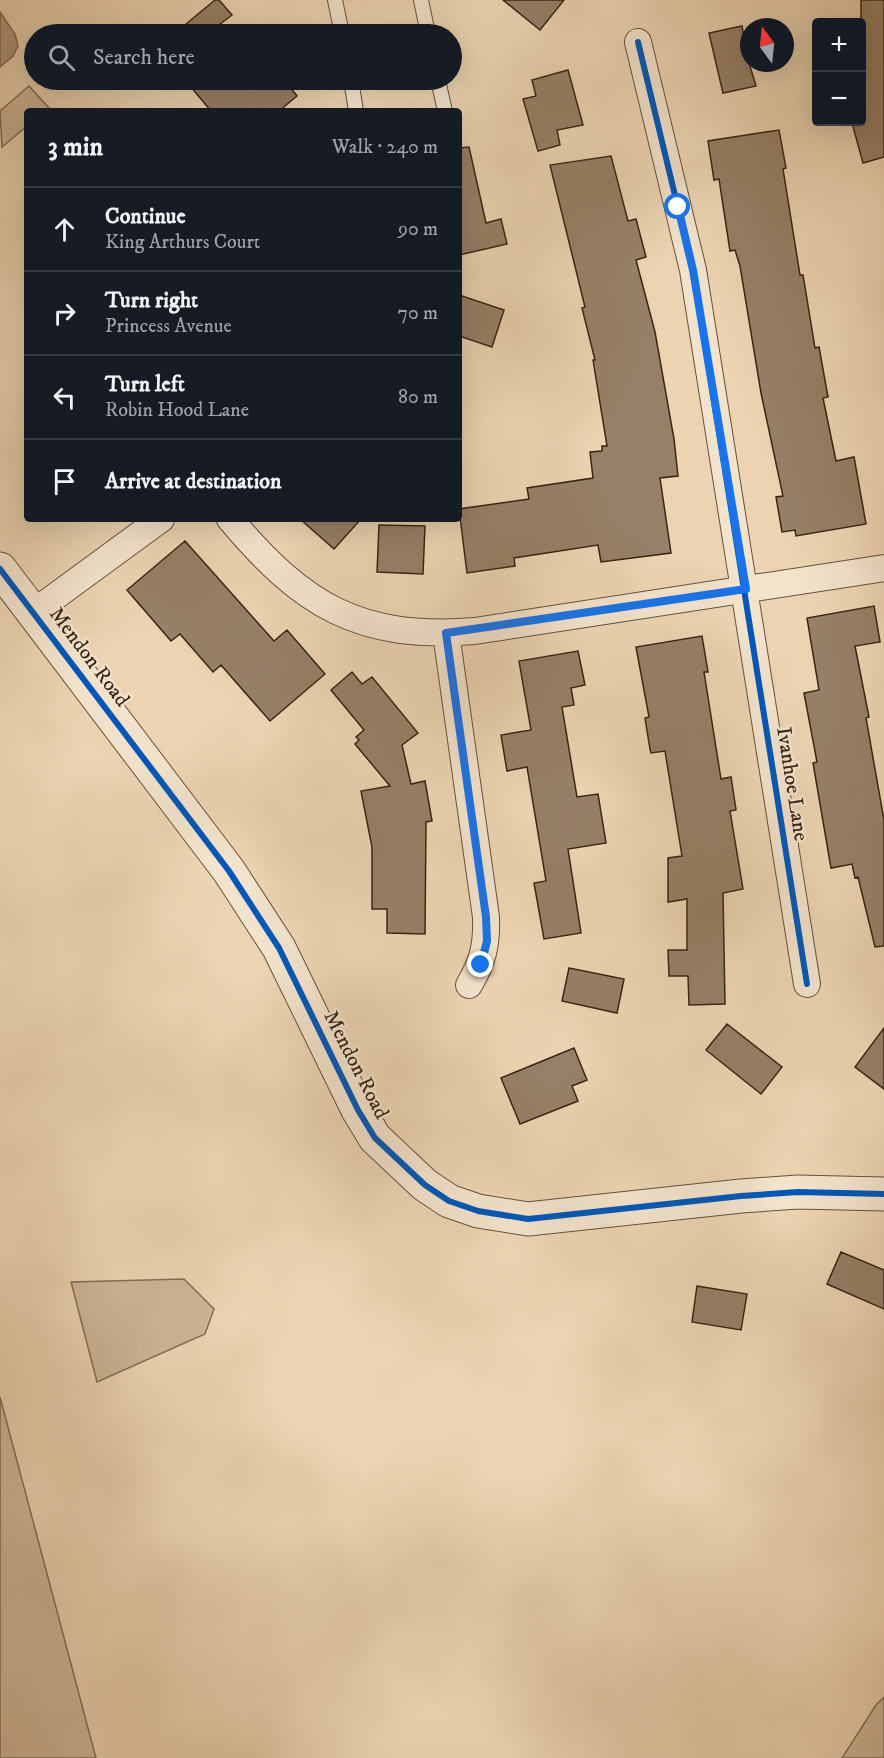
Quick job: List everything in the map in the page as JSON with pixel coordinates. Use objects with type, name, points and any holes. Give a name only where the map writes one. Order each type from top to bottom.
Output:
[{"type":"street","name":"Ivanhoe Lane","points":[[638,42],[693,270],[746,589],[807,984]]},
{"type":"street","points":[[34,612],[157,522]]},
{"type":"street","points":[[233,522],[301,591],[329,608],[386,629],[446,633],[884,568]]},
{"type":"street","name":"Mendon Road","points":[[0,569],[229,871],[279,948],[358,1110],[375,1138],[425,1185],[449,1201],[478,1211],[528,1219],[741,1196],[808,1192],[884,1194]]},
{"type":"street","points":[[446,633],[486,917],[487,941],[481,965],[470,985]]},
{"type":"lane","points":[[335,0],[340,24]]},
{"type":"lane","points":[[421,0],[426,24]]},
{"type":"lane","points":[[353,90],[356,108]]},
{"type":"lane","points":[[440,90],[444,108]]},
{"type":"shaded area","points":[[0,12],[15,34],[18,46],[13,56],[0,67]]},
{"type":"shaded area","points":[[24,90],[33,90],[49,108],[24,108],[24,129],[2,147],[0,111]]},
{"type":"shaded area","points":[[184,1279],[214,1309],[205,1334],[97,1382],[71,1282]]},
{"type":"shaded area","points":[[0,1397],[96,1758],[0,1758]]},
{"type":"shaded area","points":[[884,1697],[884,1758],[842,1758],[876,1705]]},
{"type":"building","points":[[215,0],[219,0],[232,15],[220,24],[186,24]]},
{"type":"building","points":[[503,0],[564,0],[540,30]]},
{"type":"building","points":[[861,0],[884,0],[884,157],[863,163],[853,126],[866,126],[866,18],[861,18]]},
{"type":"building","points":[[740,26],[740,72],[752,72],[756,86],[723,93],[709,33]]},
{"type":"building","points":[[568,70],[583,125],[557,130],[560,145],[538,151],[523,99],[536,96],[532,80]]},
{"type":"building","points":[[193,90],[292,90],[297,96],[283,108],[208,108]]},
{"type":"building","points":[[779,130],[800,275],[803,275],[815,348],[819,347],[828,397],[823,398],[836,461],[854,457],[866,524],[796,536],[795,530],[782,532],[776,497],[783,496],[761,393],[740,266],[735,250],[730,251],[719,179],[714,180],[708,141]]},
{"type":"building","points":[[469,147],[486,223],[501,219],[507,244],[462,254],[462,148]]},
{"type":"building","points":[[611,156],[628,221],[636,219],[646,257],[636,260],[655,332],[674,439],[678,476],[660,478],[671,553],[601,562],[598,545],[514,558],[515,566],[467,573],[461,522],[462,509],[529,499],[527,488],[593,478],[590,452],[602,451],[602,446],[607,446],[593,360],[595,360],[582,308],[585,307],[550,165]]},
{"type":"building","points":[[462,296],[504,310],[492,347],[462,337]]},
{"type":"building","points":[[303,522],[358,522],[334,549]]},
{"type":"building","points":[[379,525],[425,526],[423,574],[377,572]]},
{"type":"building","points":[[185,541],[274,641],[287,630],[325,674],[270,721],[221,665],[213,672],[180,634],[171,641],[127,590]]},
{"type":"building","points":[[874,606],[880,642],[855,646],[869,717],[866,718],[884,820],[884,946],[875,947],[858,877],[855,878],[852,864],[831,868],[813,763],[817,762],[804,693],[819,690],[807,618]]},
{"type":"building","points":[[702,636],[708,672],[704,672],[721,779],[731,777],[736,810],[730,811],[743,889],[723,893],[725,1004],[689,1005],[688,976],[669,976],[668,950],[687,950],[687,899],[668,902],[668,858],[682,856],[665,751],[651,753],[650,749],[645,718],[649,717],[636,647]]},
{"type":"building","points":[[578,651],[585,685],[571,688],[574,705],[562,707],[577,797],[598,794],[606,843],[568,849],[581,933],[544,939],[534,883],[546,881],[527,767],[507,771],[501,735],[531,730],[519,661]]},
{"type":"building","points":[[352,672],[362,684],[372,677],[418,733],[402,745],[411,784],[425,781],[432,821],[426,822],[425,934],[387,933],[387,909],[372,909],[372,847],[361,791],[390,786],[355,744],[359,740],[356,737],[364,730],[331,690]]},
{"type":"building","points":[[569,968],[624,979],[617,1013],[562,1001]]},
{"type":"building","points":[[727,1024],[782,1067],[761,1094],[706,1050]]},
{"type":"building","points":[[884,1028],[884,1089],[855,1067]]},
{"type":"building","points":[[574,1048],[587,1080],[572,1086],[578,1101],[520,1124],[501,1078]]},
{"type":"building","points":[[841,1252],[884,1270],[884,1309],[827,1284]]},
{"type":"building","points":[[697,1286],[747,1294],[741,1330],[692,1322]]},
{"type":"cycle path","points":[[638,42],[693,270],[807,984]]},
{"type":"cycle path","points":[[0,569],[229,871],[279,948],[358,1110],[375,1138],[425,1185],[449,1201],[478,1211],[528,1219],[741,1196],[798,1192],[884,1194]]},
{"type":"route","points":[[481,965],[487,941],[486,917],[446,633],[475,631],[746,589],[706,343],[693,270],[678,207]]}]
